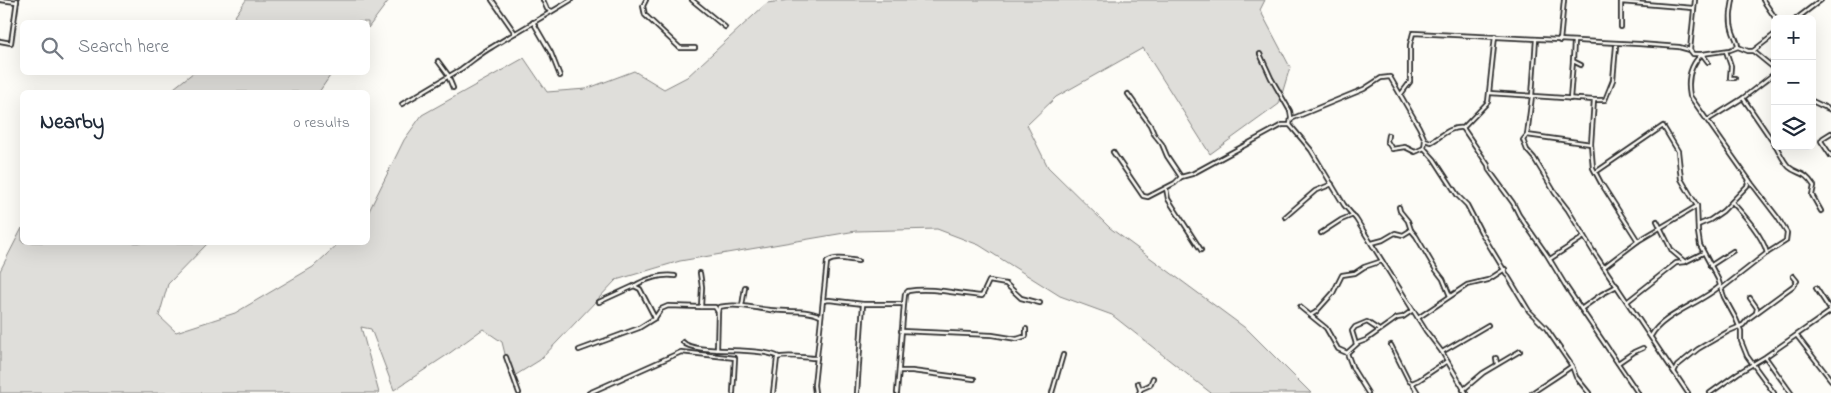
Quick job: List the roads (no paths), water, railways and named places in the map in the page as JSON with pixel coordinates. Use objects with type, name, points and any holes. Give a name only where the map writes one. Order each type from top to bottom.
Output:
[{"type":"street","points":[[0,0],[17,1],[11,42],[0,41]]},
{"type":"street","points":[[492,0],[515,33]]},
{"type":"street","points":[[543,0],[548,9],[552,11]]},
{"type":"street","points":[[402,104],[571,0]]},
{"type":"street","points":[[646,0],[643,6],[645,15],[680,48],[695,48]]},
{"type":"street","points":[[692,0],[726,27]]},
{"type":"street","points":[[1560,41],[1564,0]]},
{"type":"street","points":[[1616,0],[1693,8]]},
{"type":"street","points":[[1690,50],[1695,0]]},
{"type":"street","points":[[1733,0],[1730,20],[1738,47]]},
{"type":"street","points":[[1762,0],[1773,15]]},
{"type":"street","points":[[1800,15],[1816,1],[1820,0]]},
{"type":"street","points":[[1621,2],[1621,27]]},
{"type":"street","points":[[546,14],[548,9]]},
{"type":"street","points":[[533,22],[551,53],[560,76]]},
{"type":"street","points":[[1401,94],[1410,82],[1410,44],[1413,33],[1679,47],[1690,50],[1695,60]]},
{"type":"street","points":[[1425,140],[1430,142],[1444,133],[1463,128],[1487,105],[1495,36]]},
{"type":"street","points":[[1592,42],[1598,37]]},
{"type":"street","points":[[1753,51],[1771,37]]},
{"type":"street","points":[[1536,39],[1532,96],[1527,134],[1523,140],[1527,150],[1688,393]]},
{"type":"street","points":[[1570,99],[1574,40]]},
{"type":"street","points":[[1489,93],[1605,100],[1613,80],[1616,46]]},
{"type":"street","points":[[1693,54],[1726,51],[1738,47],[1753,51],[1771,66]]},
{"type":"street","points":[[1726,51],[1731,66],[1730,78],[1735,78]]},
{"type":"street","points":[[1260,54],[1270,78],[1288,106],[1291,119],[1290,125],[1311,150],[1344,205],[1372,244],[1465,391],[1475,378],[1520,351]]},
{"type":"street","points":[[1651,336],[1659,325],[1721,288],[1786,241],[1787,233],[1773,210],[1749,180],[1690,96],[1691,70],[1695,60],[1702,54]]},
{"type":"street","points":[[1702,54],[1708,62]]},
{"type":"street","points":[[438,61],[453,88]]},
{"type":"street","points":[[1573,61],[1581,65]]},
{"type":"street","points":[[1291,119],[1364,89],[1385,76],[1390,77],[1425,140],[1424,148],[1467,206],[1529,311],[1546,328],[1572,366],[1576,377],[1589,393]]},
{"type":"street","points":[[1708,120],[1743,98],[1771,76]]},
{"type":"street","points":[[1128,94],[1162,144],[1167,156],[1181,177]]},
{"type":"street","points":[[1743,98],[1771,140]]},
{"type":"street","points":[[1594,100],[1591,159],[1601,183],[1638,241]]},
{"type":"street","points":[[1816,103],[1831,110]]},
{"type":"street","points":[[1113,152],[1143,196],[1148,197],[1175,183],[1181,177],[1192,174],[1282,125],[1290,125]]},
{"type":"street","points":[[1596,172],[1663,126],[1678,151],[1681,179],[1697,206],[1698,238],[1739,326],[1743,348],[1774,393]]},
{"type":"street","points":[[1463,128],[1488,165],[1489,170],[1513,203],[1519,216],[1638,393]]},
{"type":"street","points":[[1831,133],[1821,141],[1831,156]]},
{"type":"street","points":[[1527,134],[1591,144]]},
{"type":"street","points":[[1388,135],[1387,141],[1392,149],[1405,147],[1415,152],[1424,148]]},
{"type":"street","points":[[1777,150],[1791,169],[1810,179],[1814,186],[1812,195],[1821,211]]},
{"type":"street","points":[[1698,225],[1717,216],[1747,186],[1749,180]]},
{"type":"street","points":[[1285,216],[1315,191],[1332,184]]},
{"type":"street","points":[[1166,188],[1168,199],[1200,250]]},
{"type":"street","points":[[1732,202],[1753,227],[1765,246],[1767,254]]},
{"type":"street","points":[[1399,206],[1411,230],[1443,279],[1450,296]]},
{"type":"street","points":[[1604,267],[1638,241],[1697,206]]},
{"type":"street","points":[[1321,233],[1346,217],[1353,216]]},
{"type":"street","points":[[1657,221],[1672,251],[1685,262]]},
{"type":"street","points":[[1372,244],[1395,233],[1402,236],[1411,230]]},
{"type":"street","points":[[1550,260],[1584,237]]},
{"type":"street","points":[[1710,266],[1733,250]]},
{"type":"street","points":[[1628,301],[1676,263],[1685,262],[1704,252]]},
{"type":"street","points":[[815,393],[814,385],[820,316],[827,262],[838,258],[858,260]]},
{"type":"street","points":[[1312,316],[1330,296],[1342,275],[1358,272],[1382,261]]},
{"type":"street","points":[[1418,318],[1467,285],[1488,280],[1505,269]]},
{"type":"street","points":[[700,273],[702,287],[701,307]]},
{"type":"street","points":[[598,302],[641,282],[666,274],[675,276]]},
{"type":"street","points":[[1674,372],[1677,366],[1698,349],[1743,325],[1794,286],[1797,281],[1793,276]]},
{"type":"street","points":[[898,393],[905,294],[911,290],[937,290],[953,294],[982,296],[988,281],[1006,284],[1021,298],[1040,303]]},
{"type":"street","points":[[641,282],[640,289],[654,318]]},
{"type":"street","points":[[634,286],[640,289]]},
{"type":"street","points":[[1581,309],[1617,286]]},
{"type":"street","points":[[742,306],[745,287]]},
{"type":"street","points":[[1710,393],[1797,336],[1831,311],[1816,288]]},
{"type":"street","points":[[1750,298],[1757,308],[1755,314]]},
{"type":"street","points":[[822,302],[827,300],[862,304],[904,304]]},
{"type":"street","points":[[857,393],[862,304]]},
{"type":"street","points":[[579,350],[640,328],[654,318],[661,309],[668,306],[742,306],[808,312],[820,316]]},
{"type":"street","points":[[715,307],[718,312]]},
{"type":"street","points":[[717,350],[719,307]]},
{"type":"street","points":[[1300,307],[1330,332],[1338,349],[1347,353],[1353,368],[1368,393]]},
{"type":"street","points":[[1347,353],[1356,344],[1366,340],[1397,318],[1402,318],[1413,310]]},
{"type":"street","points":[[1356,344],[1352,331],[1355,326],[1368,322],[1380,330]]},
{"type":"street","points":[[1442,352],[1488,325]]},
{"type":"street","points":[[902,331],[992,335],[1017,339],[1026,336],[1026,329]]},
{"type":"street","points":[[1797,336],[1831,380]]},
{"type":"street","points":[[683,342],[688,346],[717,350],[764,353],[779,357],[817,358]]},
{"type":"street","points":[[1391,345],[1409,381],[1418,393]]},
{"type":"street","points":[[1618,363],[1635,351],[1643,348]]},
{"type":"street","points":[[589,393],[681,352],[735,358],[733,393]]},
{"type":"street","points":[[1052,393],[1063,355]]},
{"type":"street","points":[[506,357],[520,393]]},
{"type":"street","points":[[773,393],[775,362],[779,357]]},
{"type":"street","points":[[1765,357],[1791,393]]},
{"type":"street","points":[[1496,358],[1497,364]]},
{"type":"street","points":[[1412,383],[1447,361]]},
{"type":"street","points":[[1532,393],[1539,386],[1556,378],[1572,366]]},
{"type":"street","points":[[899,371],[974,378]]},
{"type":"street","points":[[1138,383],[1140,392],[1150,385],[1153,378]]}]
